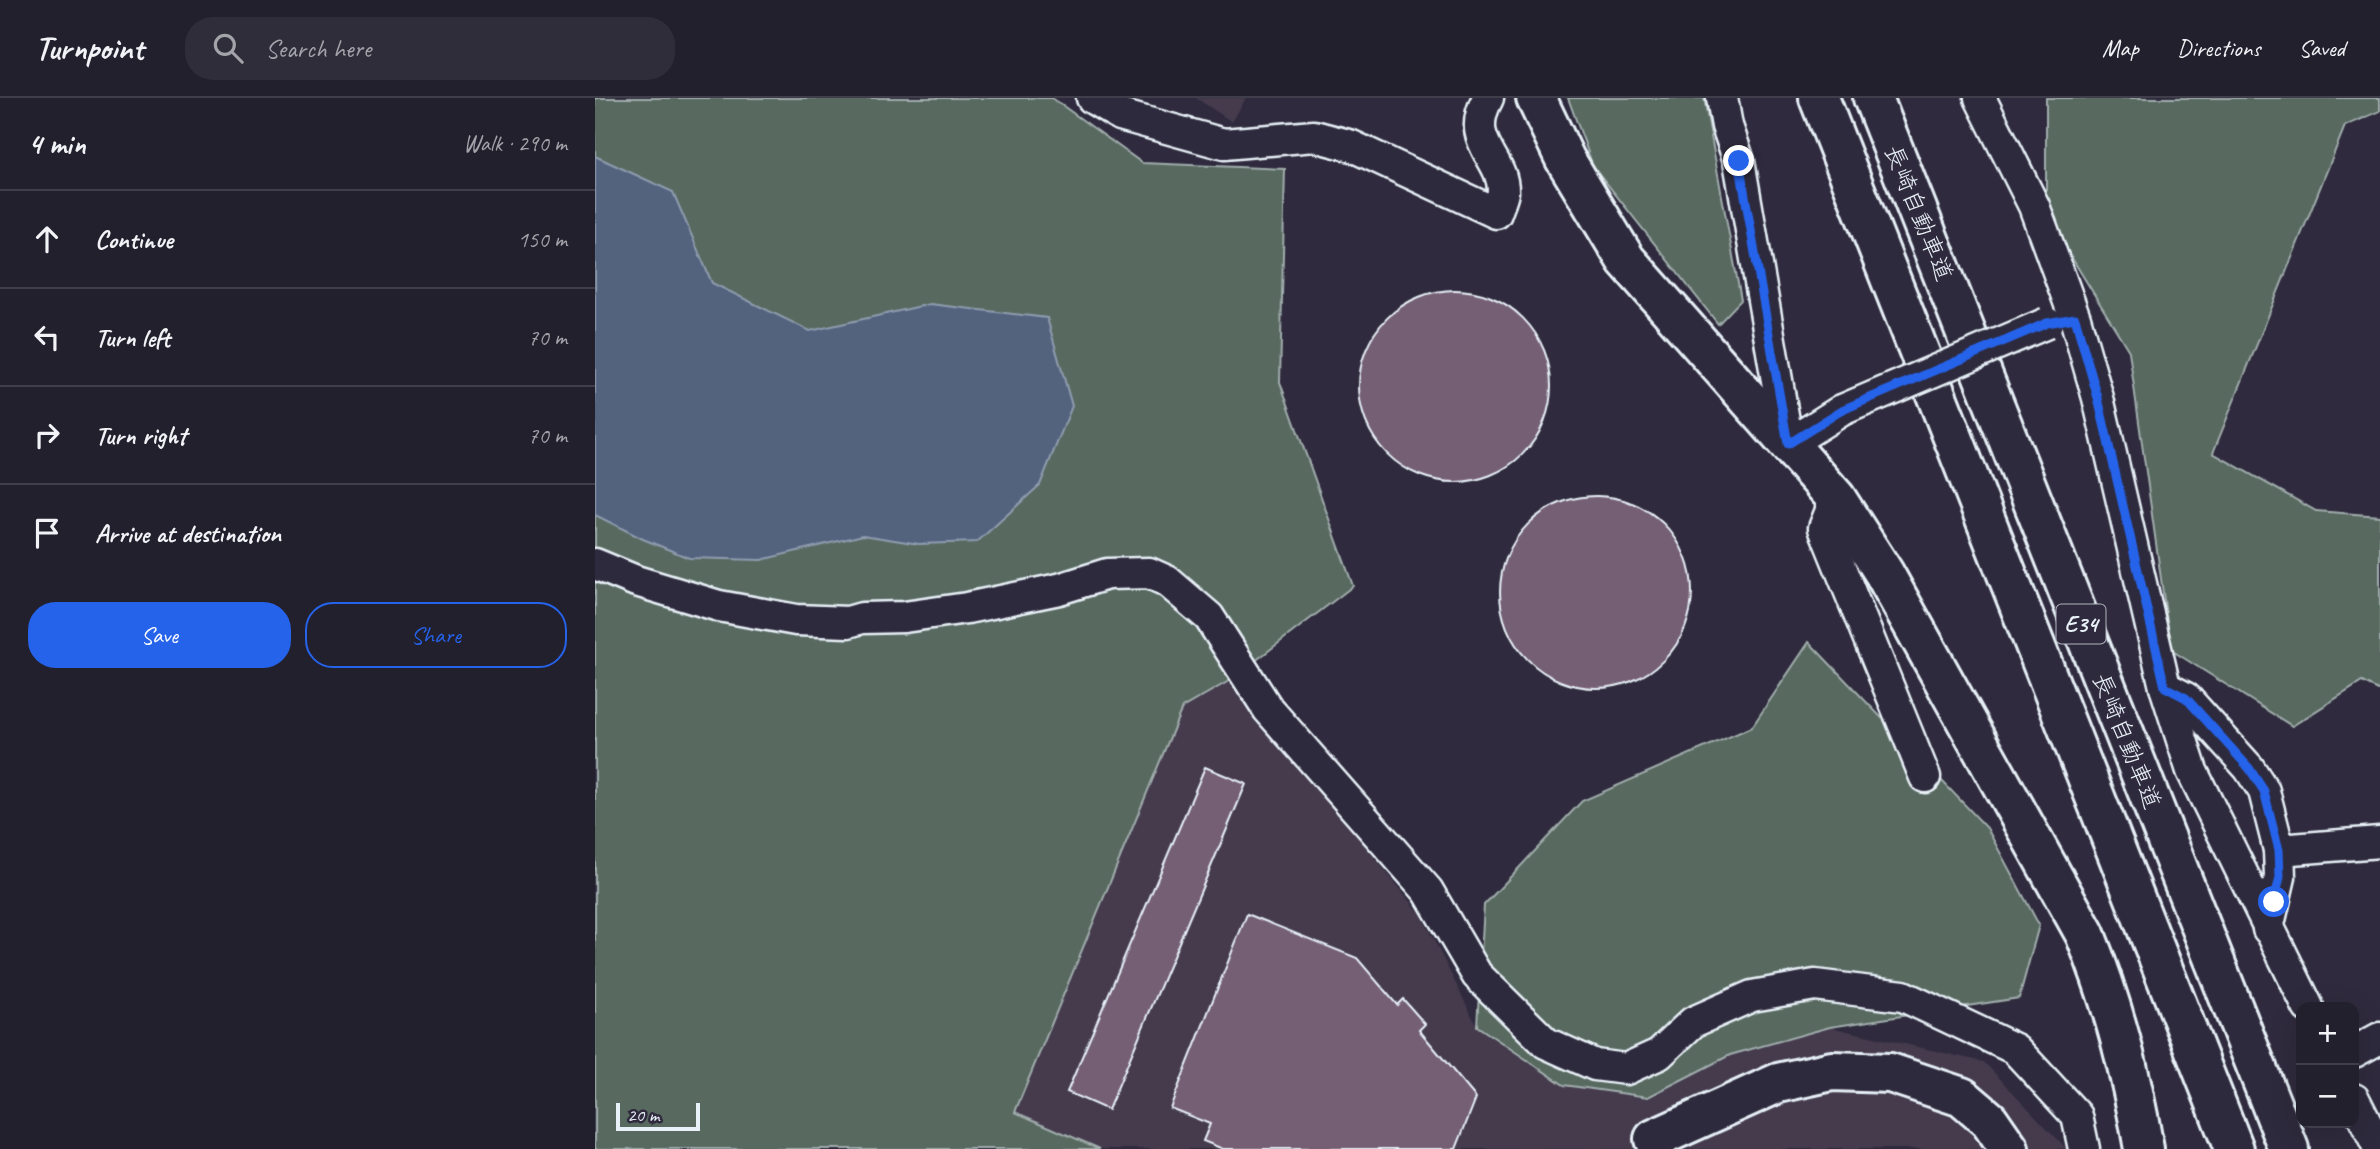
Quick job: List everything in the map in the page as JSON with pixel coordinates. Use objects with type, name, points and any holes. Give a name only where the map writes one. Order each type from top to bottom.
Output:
[{"type":"main road","points":[[1536,98],[1565,159],[1626,260],[1836,498],[1884,573],[2085,934],[2105,984],[2132,1079],[2144,1149]]},
{"type":"main road","name":"長崎自動車道","points":[[1819,98],[2234,1149]]},
{"type":"main road","name":"長崎自動車道","points":[[1873,98],[2289,1149]]},
{"type":"main road","points":[[1654,1139],[1778,1083],[1832,1071],[1890,1073],[1962,1097],[1989,1120],[2008,1149]]},
{"type":"street","points":[[1092,98],[1120,115],[1224,144],[1314,136],[1352,146],[1496,213],[1503,192],[1500,173],[1487,152],[1480,131],[1482,109],[1488,98]]},
{"type":"street","points":[[1722,98],[1727,126],[1739,161],[1788,444],[1842,410],[2061,321]]},
{"type":"street","points":[[1980,98],[2034,206],[2061,321],[2098,398],[2165,687],[2192,771],[2305,1002]]},
{"type":"street","points":[[1836,498],[1824,528],[1925,776]]},
{"type":"street","points":[[595,564],[636,581],[719,606],[796,620],[848,622],[862,618],[904,617],[967,608],[1059,589],[1107,574],[1149,573],[1167,581],[1209,617],[1268,709],[1428,891],[1477,975],[1546,1043],[1595,1065],[1626,1069],[1659,1054],[1693,1022],[1752,996],[1815,985],[1903,996],[2015,1049],[2077,1116],[2084,1149]]},
{"type":"street","points":[[2165,687],[2186,698],[2249,768],[2264,791],[2279,850],[2280,877],[2268,929]]},
{"type":"street","points":[[2279,850],[2380,842]]},
{"type":"street","points":[[2359,1049],[2380,1038]]},
{"type":"street","points":[[2359,1109],[2379,1149]]},
{"type":"shaded area","points":[[1196,98],[1246,98],[1232,122]]},
{"type":"shaded area","points":[[1229,681],[1421,914],[1477,1026],[1564,1085],[1648,1097],[1730,1055],[1830,1027],[1984,1062],[2067,1149],[1100,1149],[1015,1112],[1182,708]]},
{"type":"green space","points":[[595,98],[1052,98],[1142,163],[1285,169],[1280,382],[1353,586],[1229,681],[1182,708],[1015,1112],[1100,1149],[595,1149]]},
{"type":"green space","points":[[1568,98],[1704,98],[1741,300],[1718,324],[1593,166]]},
{"type":"green space","points":[[2046,98],[2380,98],[2380,111],[2345,126],[2213,453],[2316,511],[2380,516],[2380,691],[2362,682],[2292,726],[2171,650],[2129,351],[2046,216]]},
{"type":"green space","points":[[1809,642],[1987,828],[2039,925],[2019,998],[1830,1027],[1730,1055],[1648,1097],[1564,1085],[1477,1026],[1484,905],[1582,801],[1752,727]]},
{"type":"water","points":[[595,156],[673,192],[712,283],[810,331],[930,304],[1047,318],[1072,406],[1040,485],[977,542],[919,544],[863,535],[761,560],[689,558],[595,515]]},
{"type":"building","points":[[1455,290],[1492,298],[1523,318],[1543,349],[1551,386],[1543,423],[1523,454],[1492,474],[1455,482],[1418,474],[1387,454],[1367,423],[1359,386],[1367,349],[1387,318],[1418,298]]},
{"type":"building","points":[[1596,496],[1633,504],[1664,524],[1684,555],[1692,592],[1684,629],[1664,660],[1633,680],[1596,688],[1559,680],[1528,660],[1508,629],[1500,592],[1508,555],[1528,524],[1559,504]]},
{"type":"building","points":[[1205,767],[1246,784],[1108,1110],[1067,1092]]},
{"type":"building","points":[[1247,914],[1357,958],[1397,1005],[1403,999],[1425,1024],[1419,1030],[1476,1098],[1456,1149],[1223,1149],[1203,1141],[1210,1124],[1170,1108]]},
{"type":"route","points":[[1739,161],[1788,444],[1842,410],[2047,323],[2075,318],[2098,398],[2165,687],[2186,698],[2249,768],[2264,791],[2279,850],[2280,877],[2274,902]]}]
